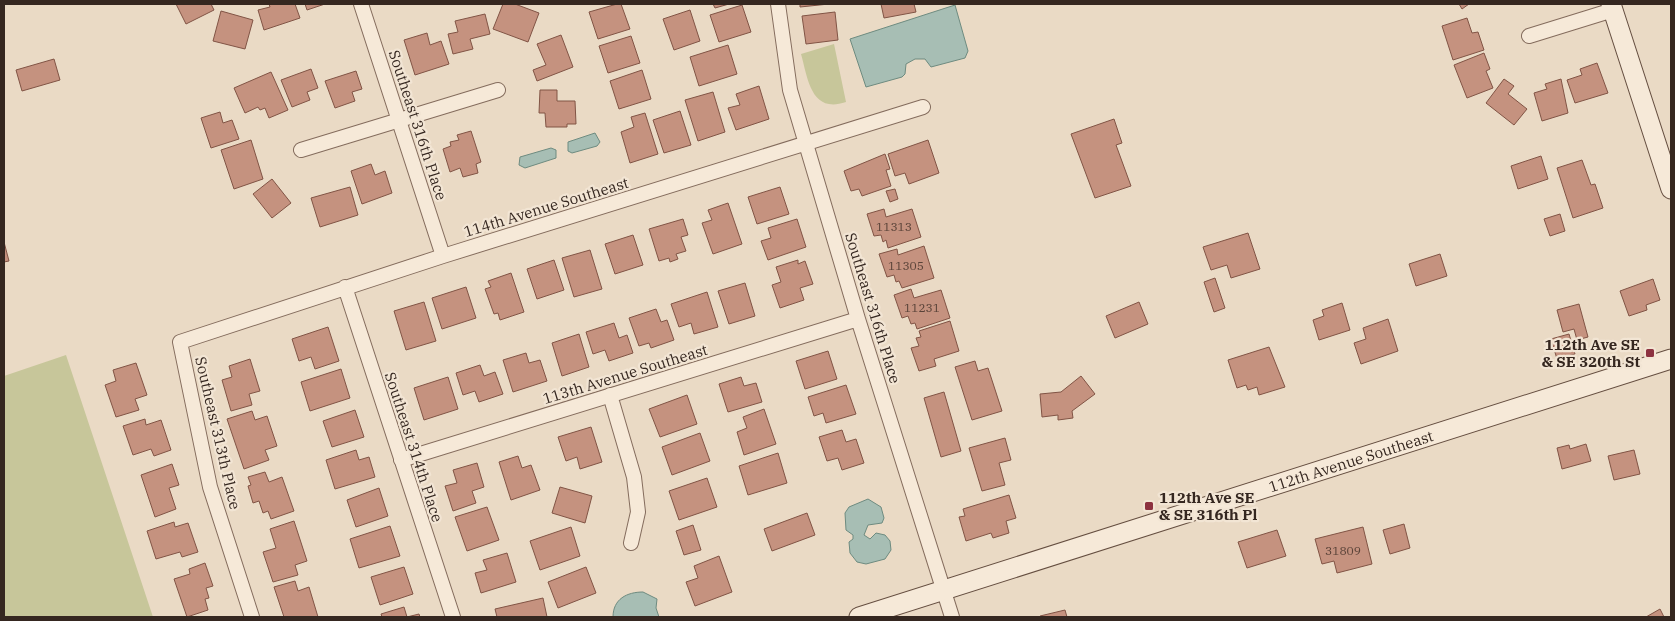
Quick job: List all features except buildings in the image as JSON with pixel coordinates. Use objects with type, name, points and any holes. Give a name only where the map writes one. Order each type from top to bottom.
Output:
[{"type":"street","name":"Southeast 316th Place","points":[[362,4],[443,256]]},
{"type":"street","name":"Southeast 316th Place","points":[[778,4],[790,90],[808,144],[858,319],[952,617]]},
{"type":"street","points":[[1530,36],[1612,7],[1671,189]]},
{"type":"street","points":[[301,150],[498,90]]},
{"type":"street","name":"114th Avenue Southeast","points":[[180,342],[443,256],[923,107]]},
{"type":"street","name":"Southeast 314th Place","points":[[345,287],[453,617]]},
{"type":"street","name":"113th Avenue Southeast","points":[[401,460],[858,319]]},
{"type":"street","name":"Southeast 313th Place","points":[[180,342],[210,487],[252,617]]},
{"type":"street","name":"112th Avenue Southeast","points":[[859,617],[943,592],[1671,359]]},
{"type":"street","points":[[610,395],[634,477],[638,512],[631,543]]},
{"type":"green space","points":[[834,44],[846,102],[834,104],[825,103],[818,99],[813,92],[801,54]]},
{"type":"green space","points":[[66,355],[153,617],[4,617],[4,376]]},
{"type":"shaded area","points":[[955,5],[968,51],[965,58],[931,67],[925,59],[915,59],[906,64],[905,74],[902,77],[866,87],[850,39]]},
{"type":"shaded area","points":[[595,133],[600,142],[597,146],[572,153],[568,151],[568,142]]},
{"type":"shaded area","points":[[551,148],[556,150],[556,158],[525,168],[519,165],[520,157]]},
{"type":"shaded area","points":[[868,499],[881,507],[884,518],[882,523],[868,525],[864,535],[870,539],[876,533],[885,535],[890,541],[891,550],[885,559],[866,564],[857,562],[850,553],[849,542],[853,539],[853,535],[846,530],[845,513],[849,507]]},
{"type":"shaded area","points":[[643,592],[657,599],[656,608],[659,617],[613,617],[618,601],[626,595]]},
{"type":"place","name":"112th Ave SE & SE 320th St","points":[[1650,353]]},
{"type":"place","name":"112th Ave SE & SE 316th Pl","points":[[1149,506]]}]
